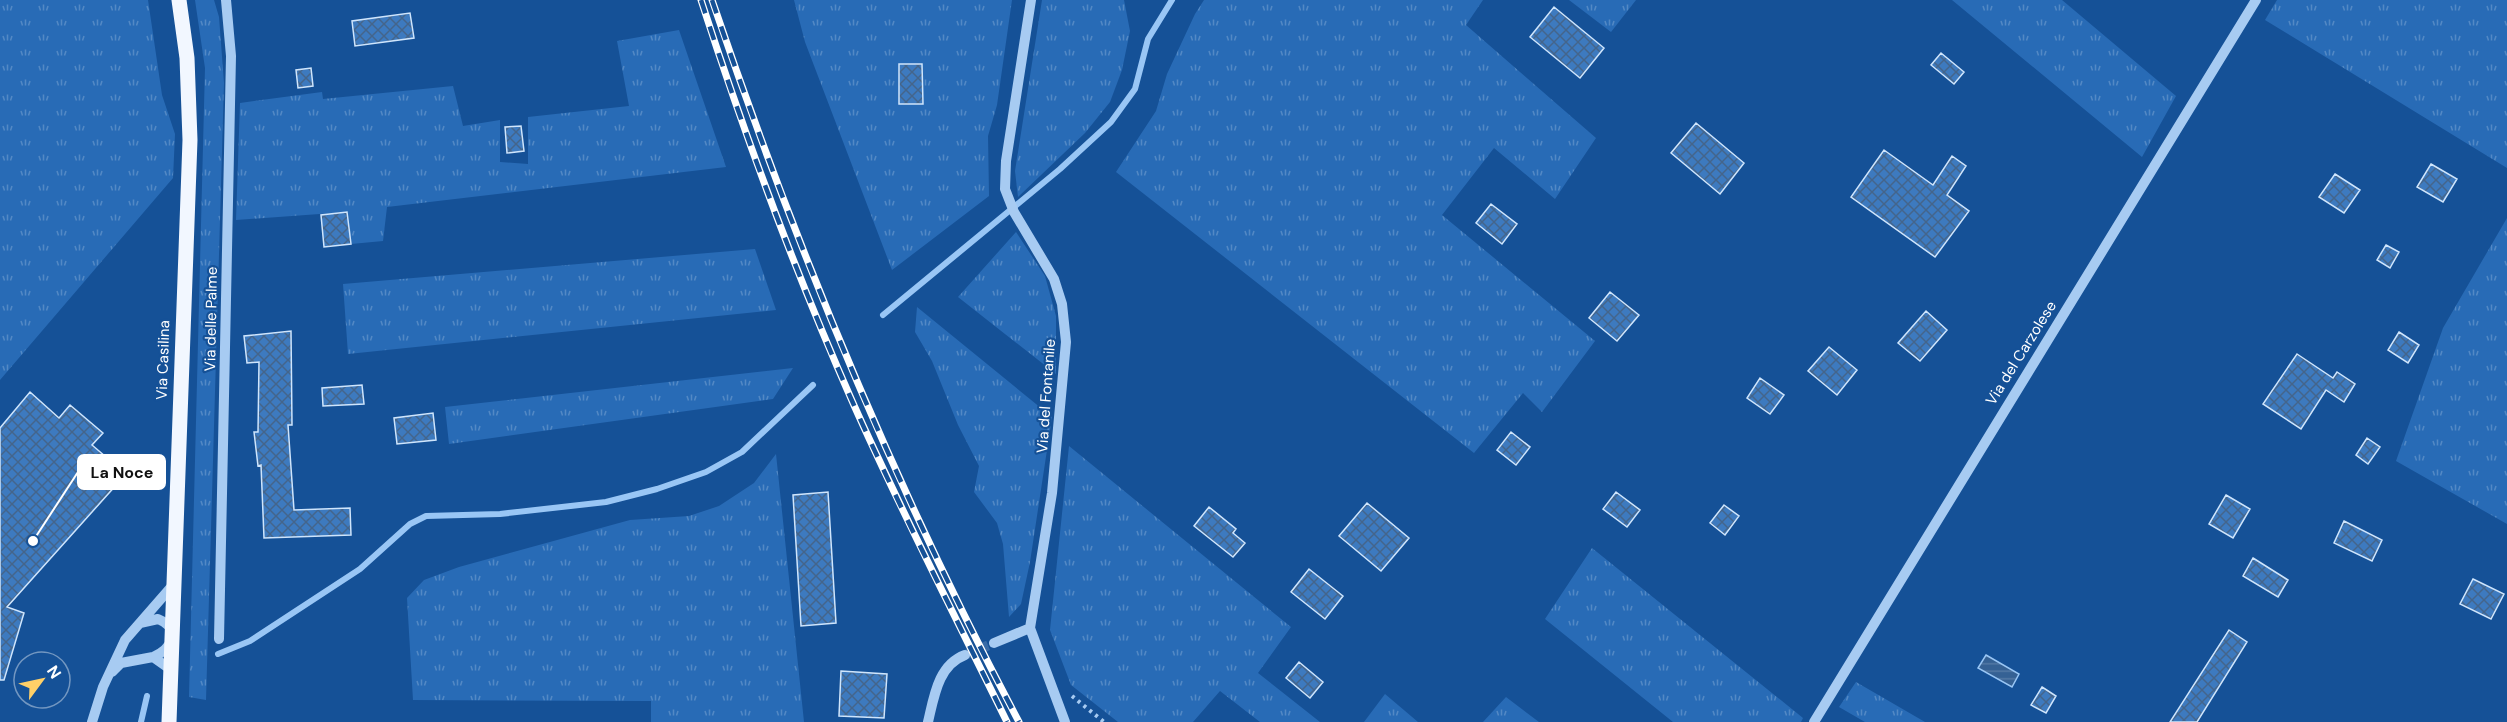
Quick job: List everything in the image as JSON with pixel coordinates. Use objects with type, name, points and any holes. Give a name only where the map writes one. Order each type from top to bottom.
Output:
[{"type":"main road","name":"Via Casilina","points":[[169,722],[173,633],[172,585],[190,140],[188,67],[179,0]]},
{"type":"street","name":"Via delle Palme","points":[[219,639],[231,56],[226,0]]},
{"type":"street","name":"Via del Fontanile","points":[[1030,628],[1040,578],[1054,475],[1066,331],[1062,303],[1054,279],[1021,224],[1005,189],[1006,161],[1031,0]]},
{"type":"street","name":"Via del Carzolese","points":[[1814,722],[2256,0]]},
{"type":"street","points":[[92,722],[108,676],[125,640],[172,585]]},
{"type":"street","points":[[108,676],[121,663],[153,657],[165,652],[171,644],[173,633],[170,627],[158,619],[144,620],[138,625]]},
{"type":"street","points":[[994,643],[1030,628],[1065,722]]},
{"type":"street","points":[[928,722],[943,673],[951,662],[965,655]]},
{"type":"street","points":[[153,657],[171,669]]},
{"type":"path","points":[[1048,677],[1104,722]]},
{"type":"green space","points":[[0,0],[148,0],[162,95],[175,134],[173,178],[0,380]]},
{"type":"green space","points":[[195,0],[214,0],[219,17],[224,83],[206,700],[189,697],[205,68]]},
{"type":"green space","points":[[794,0],[1012,0],[997,105],[988,136],[989,196],[892,270],[805,42]]},
{"type":"green space","points":[[1042,0],[1124,0],[1130,31],[1122,70],[1110,102],[1085,133],[1018,197],[1015,171]]},
{"type":"green space","points":[[1204,0],[1483,0],[1466,25],[1596,138],[1555,199],[1494,148],[1442,215],[1595,341],[1542,412],[1523,393],[1474,453],[1116,172],[1156,111],[1167,74]]},
{"type":"green space","points":[[1569,0],[1636,0],[1611,32]]},
{"type":"green space","points":[[1952,0],[2062,0],[2176,96],[2142,157]]},
{"type":"green space","points":[[2277,0],[2507,0],[2507,168],[2265,20]]},
{"type":"green space","points":[[679,30],[726,167],[387,207],[383,241],[351,244],[347,212],[236,220],[240,103],[322,92],[323,99],[453,86],[463,126],[500,120],[500,162],[528,164],[528,117],[629,106],[617,41]]},
{"type":"green space","points":[[2507,218],[2507,524],[2396,461],[2443,328]]},
{"type":"green space","points":[[1016,232],[1045,276],[1056,316],[1056,374],[958,297]]},
{"type":"green space","points":[[755,249],[776,310],[348,354],[343,284]]},
{"type":"green space","points":[[917,307],[1052,417],[1030,562],[1021,604],[1009,617],[1003,544],[997,523],[974,492],[979,466],[958,425],[932,361],[915,332]]},
{"type":"green space","points":[[793,368],[773,399],[449,444],[445,407]]},
{"type":"green space","points":[[1069,446],[1291,627],[1258,673],[1320,722],[1260,722],[1220,691],[1193,722],[1118,722],[1071,685],[1050,630]]},
{"type":"green space","points":[[776,454],[804,722],[651,722],[651,701],[413,700],[407,598],[424,580],[459,567],[630,520],[689,516],[719,506],[754,483]]},
{"type":"green space","points":[[1592,548],[1803,718],[1801,722],[1673,722],[1545,619]]},
{"type":"green space","points":[[1856,682],[1925,722],[1865,722],[1839,707]]},
{"type":"green space","points":[[1385,694],[1418,722],[1364,722]]},
{"type":"green space","points":[[1506,697],[1539,722],[1483,722]]},
{"type":"shaded area","points":[[1986,655],[2019,674],[2012,687],[1978,668]]},
{"type":"building","points":[[1554,7],[1604,48],[1580,78],[1530,37]]},
{"type":"building","points":[[410,13],[414,38],[355,46],[352,21]]},
{"type":"building","points":[[1941,53],[1964,72],[1954,84],[1931,65]]},
{"type":"building","points":[[899,64],[922,64],[923,104],[899,104]]},
{"type":"building","points":[[311,68],[313,86],[298,88],[296,70]]},
{"type":"building","points":[[1696,123],[1744,163],[1720,194],[1671,153]]},
{"type":"building","points":[[521,126],[524,151],[507,153],[505,127]]},
{"type":"building","points":[[1884,150],[1933,185],[1952,156],[1966,166],[1947,195],[1969,211],[1935,257],[1851,197]]},
{"type":"building","points":[[2431,164],[2457,179],[2443,202],[2417,187]]},
{"type":"building","points":[[2335,174],[2360,190],[2344,213],[2319,197]]},
{"type":"building","points":[[1491,204],[1517,224],[1502,244],[1476,223]]},
{"type":"building","points":[[347,212],[351,244],[324,247],[321,215]]},
{"type":"building","points":[[2386,245],[2399,252],[2390,268],[2377,260]]},
{"type":"building","points":[[1610,292],[1639,315],[1617,341],[1589,318]]},
{"type":"building","points":[[1926,311],[1947,330],[1920,361],[1898,343]]},
{"type":"building","points":[[291,331],[292,425],[288,425],[294,510],[350,508],[351,535],[264,538],[261,465],[258,466],[254,432],[258,432],[259,362],[247,363],[244,336]]},
{"type":"building","points":[[2399,332],[2419,345],[2408,363],[2388,350]]},
{"type":"building","points":[[1829,347],[1857,370],[1837,395],[1808,371]]},
{"type":"building","points":[[2297,354],[2333,378],[2337,372],[2355,384],[2344,402],[2326,390],[2301,429],[2263,404]]},
{"type":"building","points":[[1760,378],[1784,395],[1770,414],[1747,398]]},
{"type":"building","points":[[362,385],[364,404],[323,406],[322,388]]},
{"type":"building","points":[[30,392],[59,418],[70,405],[103,433],[92,445],[126,474],[7,607],[24,613],[4,680],[0,680],[0,428]]},
{"type":"building","points":[[433,413],[436,440],[397,444],[394,418]]},
{"type":"building","points":[[1511,432],[1530,447],[1516,465],[1497,450]]},
{"type":"building","points":[[2367,438],[2380,447],[2368,464],[2356,455]]},
{"type":"building","points":[[828,492],[836,623],[801,626],[793,495]]},
{"type":"building","points":[[1616,492],[1640,510],[1627,527],[1603,509]]},
{"type":"building","points":[[2226,495],[2250,509],[2233,538],[2209,524]]},
{"type":"building","points":[[1367,503],[1409,538],[1381,571],[1339,536]]},
{"type":"building","points":[[1724,505],[1739,516],[1725,535],[1710,523]]},
{"type":"building","points":[[1209,507],[1236,529],[1233,533],[1245,543],[1233,557],[1194,526]]},
{"type":"building","points":[[2344,521],[2382,540],[2372,561],[2334,543]]},
{"type":"building","points":[[2253,558],[2288,580],[2278,597],[2243,576]]},
{"type":"building","points":[[1309,569],[1343,596],[1325,619],[1291,592]]},
{"type":"building","points":[[2473,579],[2504,594],[2491,619],[2460,604]]},
{"type":"building","points":[[2229,630],[2247,642],[2197,722],[2170,722]]},
{"type":"building","points":[[1299,662],[1323,682],[1310,698],[1286,678]]},
{"type":"building","points":[[841,671],[887,674],[884,718],[839,716]]},
{"type":"building","points":[[2042,687],[2056,696],[2046,713],[2031,705]]},
{"type":"waterway","points":[[883,315],[1060,169],[1111,122],[1135,89],[1148,39],[1172,0]]},
{"type":"waterway","points":[[218,654],[250,641],[360,569],[410,524],[426,516],[500,514],[606,502],[657,489],[706,472],[742,452],[813,385]]},
{"type":"waterway","points":[[141,722],[147,696]]},
{"type":"tunnel","points":[[965,655],[994,643]]},
{"type":"railway","points":[[701,0],[772,203],[832,354],[890,484],[1007,722]]},
{"type":"railway","points":[[712,0],[778,185],[851,367],[931,546],[1019,722]]},
{"type":"place","name":"La Noce","points":[[33,541]]}]
